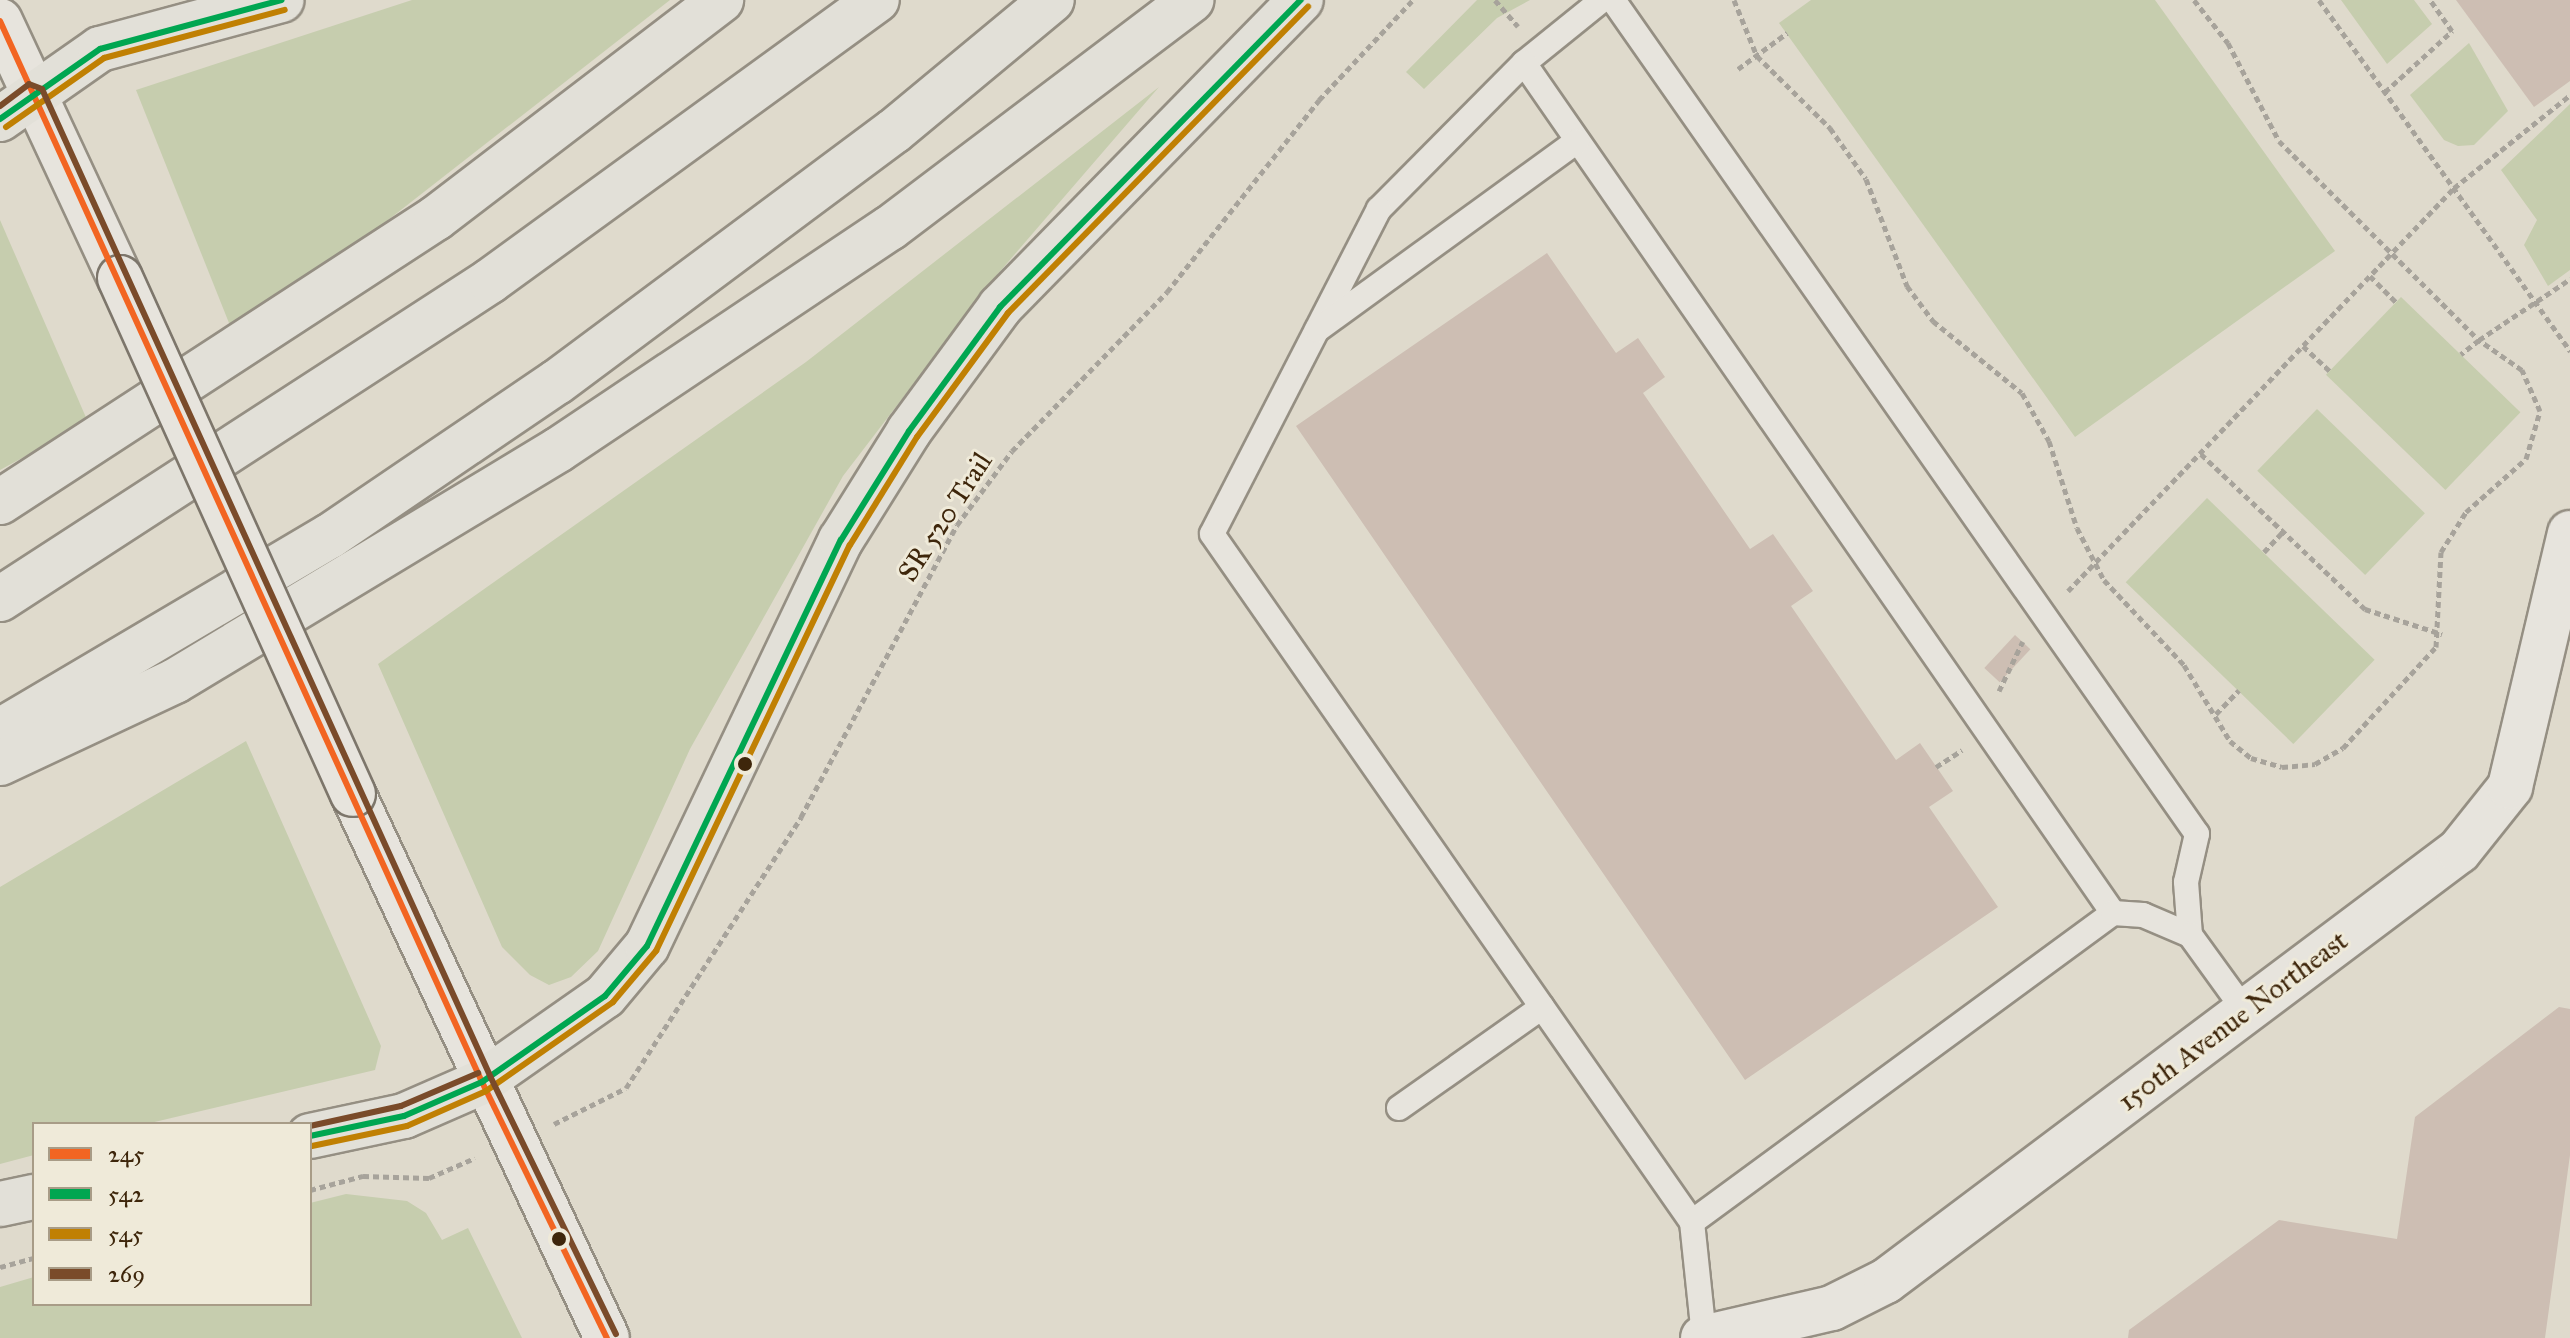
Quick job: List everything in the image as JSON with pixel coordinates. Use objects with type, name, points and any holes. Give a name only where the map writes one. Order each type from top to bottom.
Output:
[{"type":"highway","points":[[16,106],[100,49],[282,0]]},
{"type":"highway","points":[[0,502],[436,218],[721,0]]},
{"type":"highway","points":[[0,599],[478,290],[877,0]]},
{"type":"highway","points":[[0,731],[330,536],[557,382],[894,131],[1052,0]]},
{"type":"highway","points":[[0,763],[175,681],[558,450],[890,228],[1191,0]]},
{"type":"highway","points":[[312,1136],[404,1116],[482,1082],[567,1029],[647,946],[841,540],[1000,307],[1301,0]]},
{"type":"highway","points":[[0,1204],[32,1197]]},
{"type":"main road","points":[[0,21],[16,106],[120,278],[482,1082],[607,1338]]},
{"type":"main road","name":"150th Avenue Northeast","points":[[1704,1338],[1832,1308],[1886,1281],[2459,851],[2492,817],[2527,732],[2570,533]]},
{"type":"lane","points":[[1602,0],[1524,63],[1379,209],[1312,333],[1212,534],[1692,1222],[1704,1338]]},
{"type":"lane","points":[[1613,0],[2197,834],[2186,882],[2190,935]]},
{"type":"lane","points":[[1524,63],[2113,913]]},
{"type":"lane","points":[[1312,333],[1577,141]]},
{"type":"lane","points":[[1692,1222],[2113,913],[2143,915],[2190,935],[2245,1011]]},
{"type":"lane","points":[[1399,1108],[1542,1007]]},
{"type":"path","name":"SR 520 Trail","points":[[590,1109],[626,1088],[801,817],[957,525],[1012,451],[1167,292],[1319,100],[1413,0]]},
{"type":"path","points":[[1734,0],[1757,56],[1830,128],[1859,169],[1907,286],[1933,321],[2022,393],[2049,441],[2095,563],[2125,610],[2184,665],[2230,741],[2251,758],[2282,767],[2315,764],[2343,748],[2377,704],[2422,669],[2442,634],[2441,552],[2466,512],[2526,459],[2540,411],[2522,370],[2479,340],[2393,251],[2279,141],[2236,56],[2194,0]]},
{"type":"path","points":[[2319,0],[2570,351]]},
{"type":"path","points":[[2385,92],[2452,31],[2430,0]]},
{"type":"path","points":[[1738,69],[1787,33]]},
{"type":"path","points":[[2062,598],[2454,188],[2570,95]]},
{"type":"path","points":[[2370,276],[2396,302]]},
{"type":"path","points":[[2461,354],[2570,279]]},
{"type":"path","points":[[2303,346],[2330,371]]},
{"type":"path","points":[[2201,454],[2365,609],[2442,634]]},
{"type":"path","points":[[2264,552],[2282,533]]},
{"type":"path","points":[[1996,694],[2006,684],[2011,654],[2026,638]]},
{"type":"path","points":[[2216,714],[2239,690]]},
{"type":"path","points":[[1936,767],[1971,744]]},
{"type":"path","points":[[312,1190],[449,1169]]},
{"type":"path","points":[[0,1267],[32,1259]]},
{"type":"green space","points":[[412,0],[670,0],[365,238],[231,328],[136,90]]},
{"type":"green space","points":[[1477,0],[1530,0],[1497,18],[1424,89],[1406,72]]},
{"type":"green space","points":[[1811,0],[2155,0],[2335,251],[2075,437],[1779,23]]},
{"type":"green space","points":[[2341,0],[2414,0],[2432,24],[2387,64]]},
{"type":"green space","points":[[2469,43],[2508,111],[2474,145],[2458,146],[2444,140],[2410,95]]},
{"type":"green space","points":[[1159,87],[996,276],[843,476],[690,749],[598,951],[571,977],[549,985],[530,975],[502,947],[378,664],[806,362]]},
{"type":"green space","points":[[2570,104],[2570,270],[2548,286],[2524,245],[2537,220],[2501,170]]},
{"type":"green space","points":[[0,220],[88,422],[0,470]]},
{"type":"green space","points":[[2401,297],[2520,412],[2445,490],[2326,375]]},
{"type":"green space","points":[[2317,409],[2425,513],[2365,575],[2257,471]]},
{"type":"green space","points":[[2207,498],[2375,660],[2293,744],[2126,582]]},
{"type":"green space","points":[[246,741],[381,1046],[375,1070],[154,1122],[32,1122],[32,1156],[0,1164],[0,887]]},
{"type":"green space","points":[[346,1194],[407,1201],[426,1213],[442,1240],[468,1228],[522,1338],[0,1338],[0,1287],[32,1278],[32,1306],[312,1306],[312,1202]]},
{"type":"building","points":[[2456,0],[2570,0],[2570,81],[2534,107]]},
{"type":"building","points":[[1547,253],[1616,353],[1638,338],[1665,377],[1643,393],[1750,549],[1773,534],[1813,591],[1791,606],[1896,760],[1920,743],[1953,791],[1929,807],[1998,907],[1745,1080],[1296,426]]},
{"type":"building","points":[[2015,635],[2030,649],[2000,682],[1984,668]]},
{"type":"building","points":[[2559,1007],[2570,1009],[2570,1155],[2545,1338],[2128,1338],[2129,1330],[2279,1220],[2397,1239],[2415,1117]]},
{"type":"transit line","name":"542","points":[[0,119],[100,49],[282,0]]},
{"type":"transit line","name":"542","points":[[312,1136],[404,1116],[482,1082],[605,996],[647,946],[841,540],[909,431],[1000,307],[1301,0]]},
{"type":"transit line","name":"545","points":[[312,1146],[407,1126],[486,1091],[613,1002],[656,951],[850,545],[917,437],[1008,313],[1308,7]]},
{"type":"transit line","name":"545","points":[[6,127],[104,58],[285,10]]},
{"type":"transit line","name":"245","points":[[0,21],[482,1082],[607,1338]]},
{"type":"transit line","name":"269","points":[[0,106],[29,84],[42,89],[491,1078],[616,1334]]},
{"type":"transit line","name":"269","points":[[312,1126],[401,1106],[478,1073]]}]
